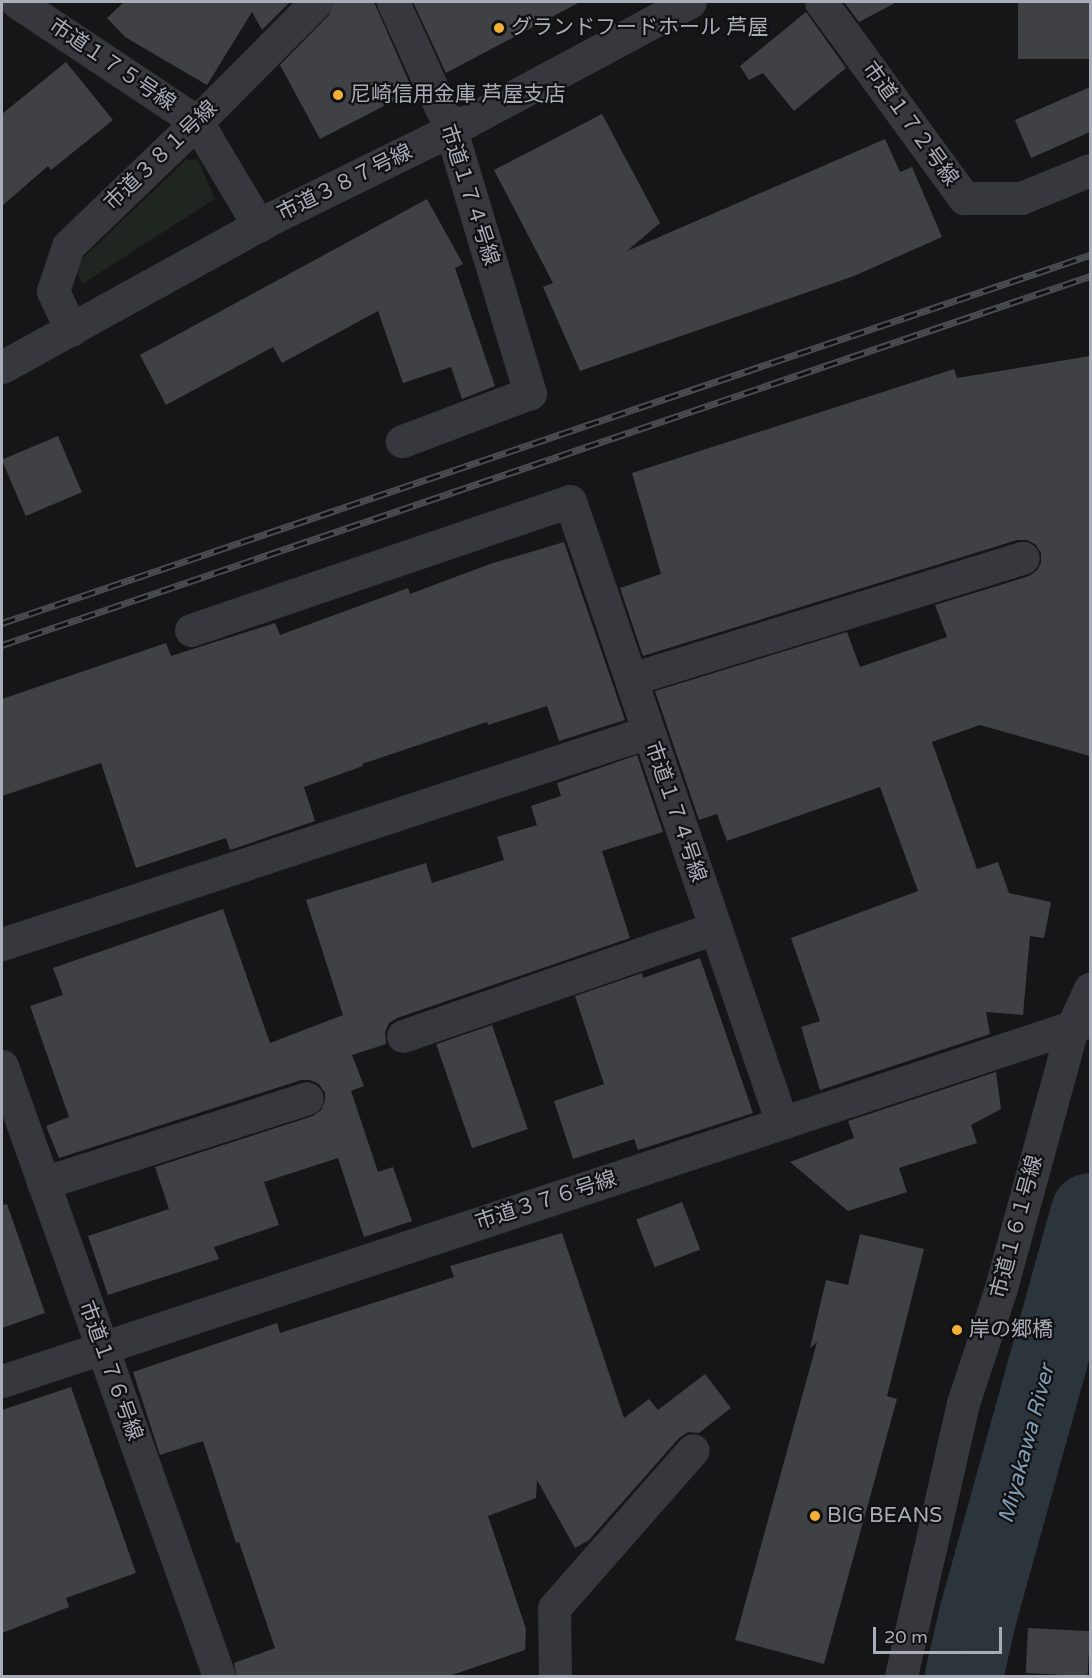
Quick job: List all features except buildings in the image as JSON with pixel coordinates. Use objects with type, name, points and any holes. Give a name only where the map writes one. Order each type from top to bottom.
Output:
[{"type":"street","name":"市道１７５号線","points":[[17,2],[197,122],[259,225]]},
{"type":"street","name":"市道３８１号線","points":[[71,330],[53,291],[68,246],[197,122],[316,2]]},
{"type":"street","name":"市道１７４号線","points":[[393,2],[451,130],[531,393],[402,441]]},
{"type":"street","name":"市道３８７号線","points":[[2,367],[259,225],[451,130],[690,2]]},
{"type":"street","name":"市道１７２号線","points":[[821,2],[964,198],[1021,198],[1090,170]]},
{"type":"street","name":"市道１７４号線","points":[[191,630],[570,501],[782,1123]]},
{"type":"street","points":[[631,679],[1023,558]]},
{"type":"street","points":[[2,944],[648,732]]},
{"type":"street","points":[[403,1036],[715,927]]},
{"type":"street","name":"市道１６１号線","points":[[901,1677],[963,1403],[1001,1288],[1082,1023],[1090,989]]},
{"type":"street","name":"市道３７６号線","points":[[2,1382],[1023,1045],[1082,1023]]},
{"type":"street","name":"市道１７６号線","points":[[2,1066],[219,1677]]},
{"type":"street","points":[[43,1183],[307,1098]]},
{"type":"street","points":[[555,1677],[554,1608],[693,1450]]},
{"type":"shaded area","points":[[198,159],[215,199],[82,284],[77,272],[78,263],[186,160]]},
{"type":"waterway","name":"Miyakawa River","points":[[964,1676],[978,1615],[1090,1212]]},
{"type":"railway","points":[[2,623],[1090,255]]},
{"type":"railway","points":[[2,645],[1090,276]]},
{"type":"place","name":"グランドフードホール 芦屋","points":[[499,28]]},
{"type":"place","name":"尼崎信用金庫 芦屋支店","points":[[338,95]]},
{"type":"place","name":"岸の郷橋","points":[[957,1330]]},
{"type":"place","name":"BIG BEANS","points":[[815,1516]]}]
